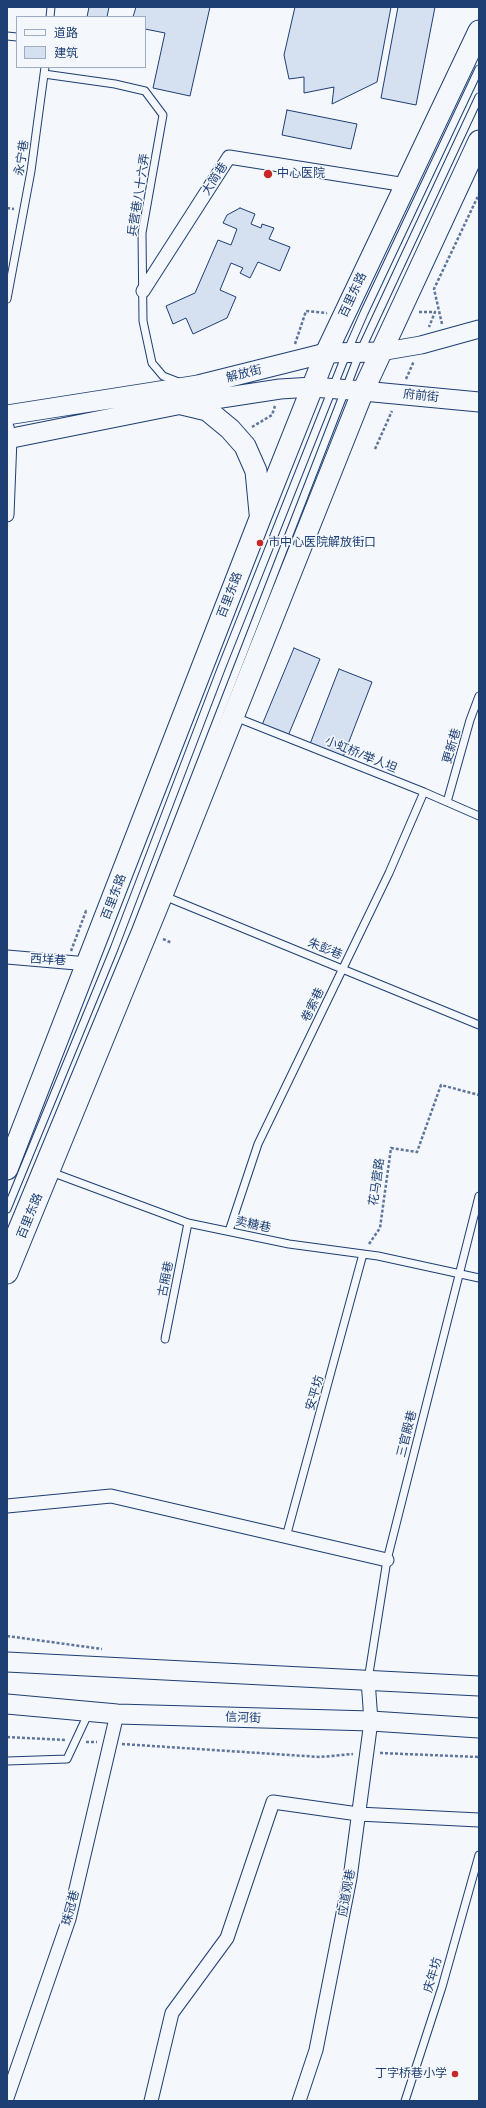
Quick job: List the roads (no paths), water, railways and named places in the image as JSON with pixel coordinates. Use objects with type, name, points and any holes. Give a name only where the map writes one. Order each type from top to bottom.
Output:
[{"type":"main road","name":"百里东路","points":[[7,1273],[234,717],[338,389],[326,353],[479,32]]},
{"type":"main road","name":"百里东路","points":[[7,1169],[261,516],[362,352],[479,141]]},
{"type":"main road","name":"解放街","points":[[8,435],[186,395],[326,353],[362,352]]},
{"type":"main road","name":"解放街","points":[[7,415],[186,395],[280,389],[338,389]]},
{"type":"main road","name":"府前街","points":[[338,389],[479,402]]},
{"type":"main road","points":[[186,395],[230,429],[245,446],[256,471],[261,516]]},
{"type":"main road","points":[[7,1662],[479,1686]]},
{"type":"main road","name":"信河街","points":[[7,1704],[117,1714],[371,1721],[479,1728]]},
{"type":"street","name":"大简巷","points":[[143,291],[229,157],[406,185]]},
{"type":"street","name":"解放街","points":[[362,352],[445,338],[479,329]]},
{"type":"street","points":[[7,515],[8,435]]},
{"type":"street","name":"西垟巷","points":[[7,957],[88,964]]},
{"type":"street","points":[[7,1506],[111,1496],[387,1560]]},
{"type":"street","name":"应道观巷","points":[[299,2101],[316,2050],[350,1878],[371,1721],[368,1680]]},
{"type":"street","name":"珠冠巷","points":[[7,2098],[69,1919],[117,1714]]},
{"type":"street","points":[[151,2101],[172,2013],[227,1938],[273,1802],[358,1814],[479,1820]]},
{"type":"lane","points":[[362,352],[364,313],[479,69]]},
{"type":"lane","name":"兵营巷八十六弄","points":[[44,71],[145,91],[163,115],[142,233],[143,321],[152,363],[163,376],[186,395]]},
{"type":"lane","name":"永宁巷","points":[[7,299],[31,171],[44,71]]},
{"type":"lane","points":[[7,1209],[116,943],[221,669],[338,389],[362,352],[479,97]]},
{"type":"lane","points":[[7,1240],[136,929],[338,389]]},
{"type":"lane","name":"更新巷","points":[[447,802],[470,720],[479,696]]},
{"type":"lane","name":"小虹桥/举人坦","points":[[234,717],[424,792],[479,816]]},
{"type":"lane","name":"卷索巷","points":[[229,1231],[258,1144],[389,874],[424,792]]},
{"type":"lane","name":"朱彭巷","points":[[162,895],[479,1025]]},
{"type":"lane","name":"卖糖巷","points":[[49,1171],[188,1223],[289,1244],[363,1254],[479,1278]]},
{"type":"lane","name":"三官殿巷","points":[[368,1680],[387,1560],[479,1196]]},
{"type":"lane","name":"古厢巷","points":[[165,1339],[188,1223]]},
{"type":"lane","name":"安平坊","points":[[286,1537],[363,1254]]},
{"type":"lane","points":[[7,1761],[67,1759],[89,1711]]},
{"type":"lane","name":"庆年坊","points":[[404,2101],[442,1987],[479,1854]]},
{"type":"place","name":"中心医院","points":[[268,174]]},
{"type":"place","name":"市中心医院解放街口","points":[[260,543]]},
{"type":"place","name":"丁字桥巷小学","points":[[455,2074]]}]
